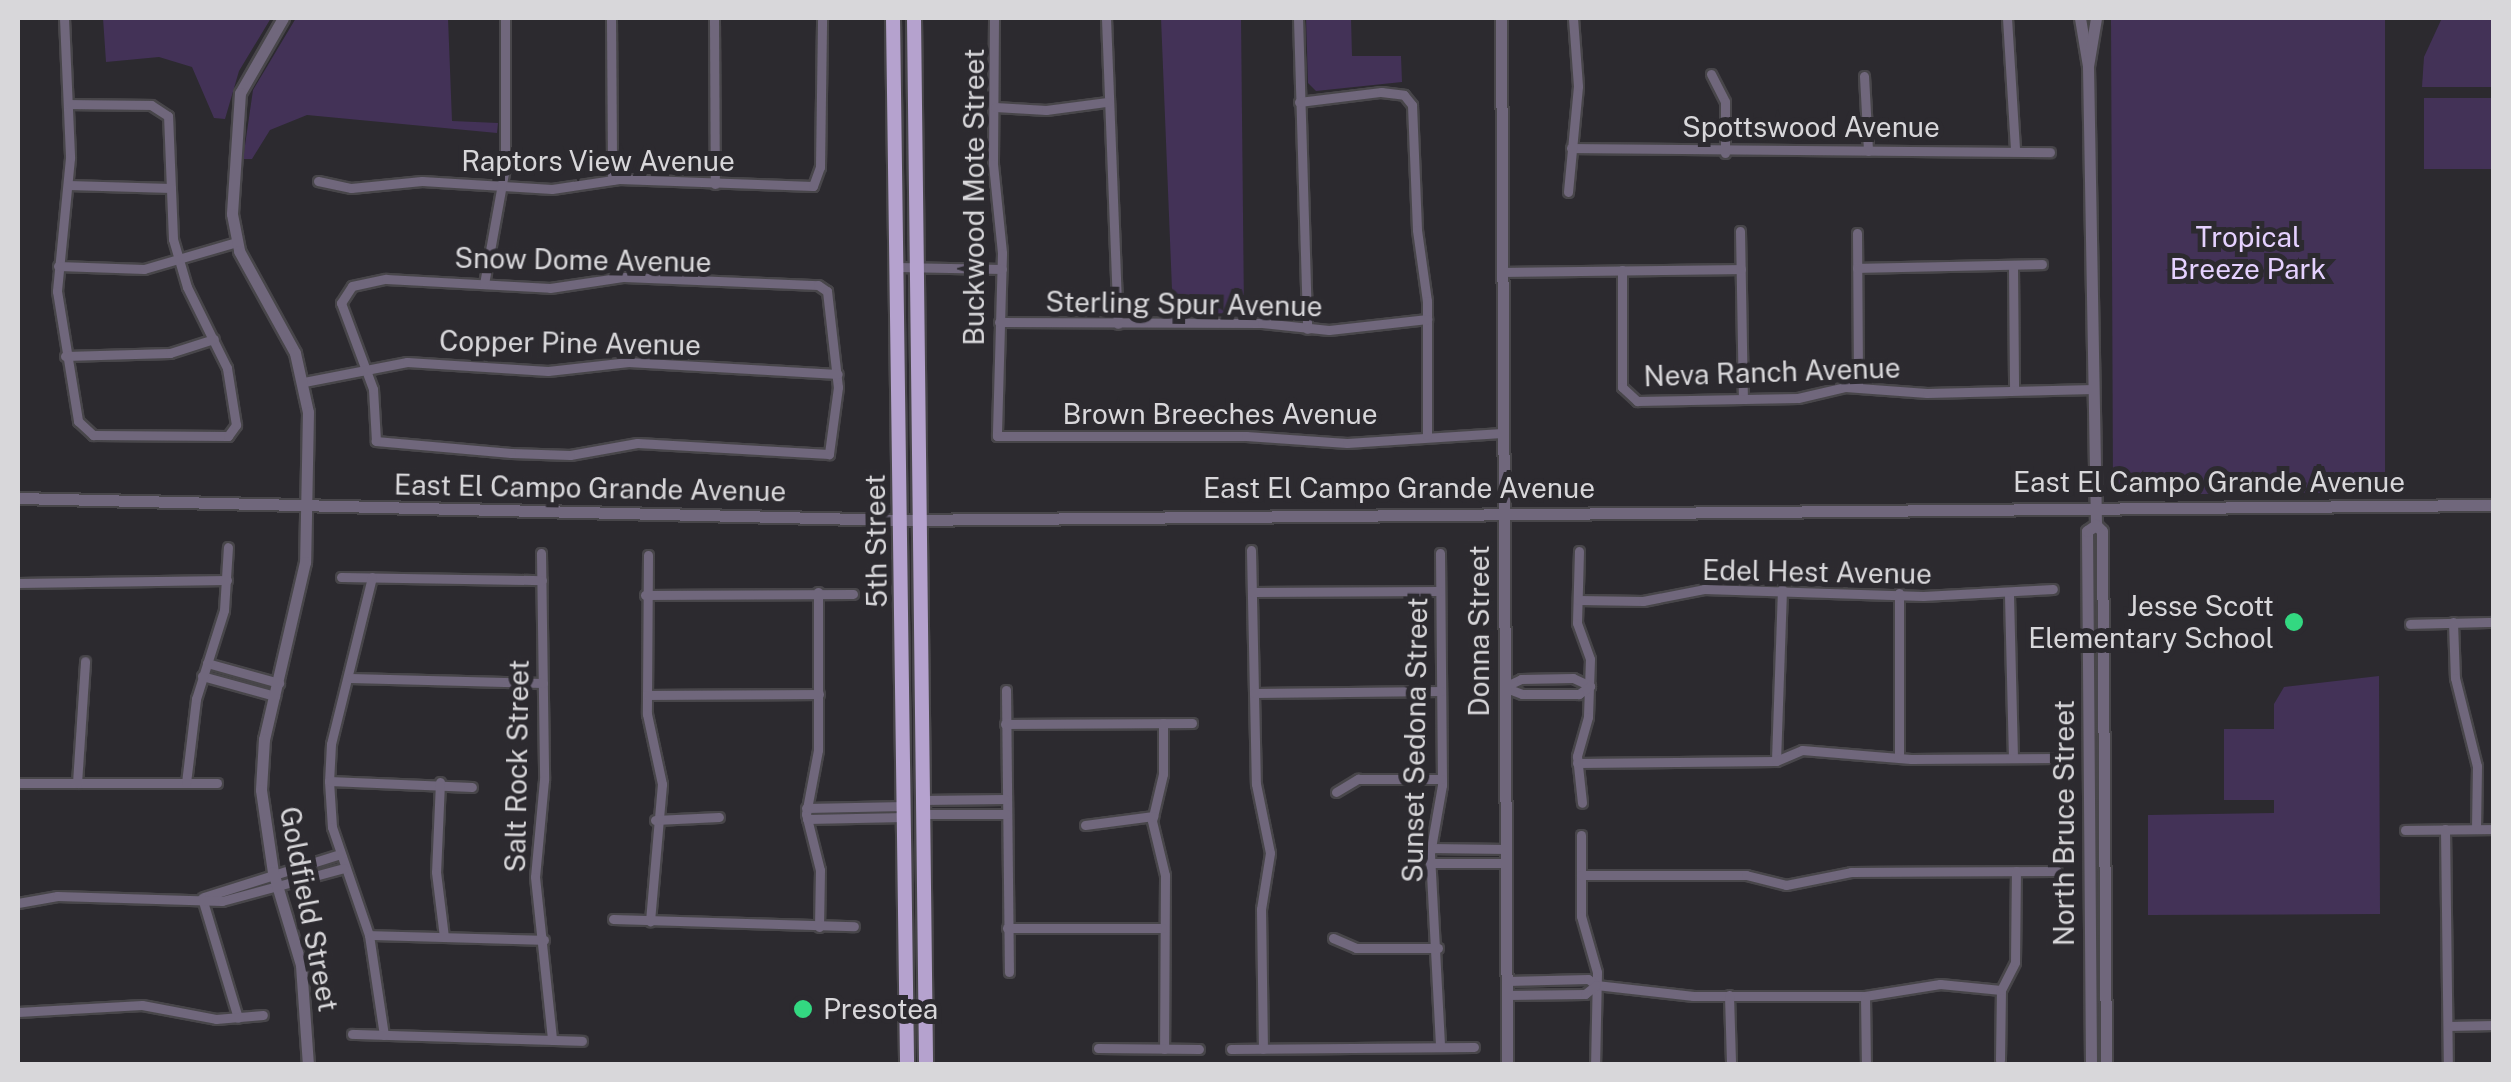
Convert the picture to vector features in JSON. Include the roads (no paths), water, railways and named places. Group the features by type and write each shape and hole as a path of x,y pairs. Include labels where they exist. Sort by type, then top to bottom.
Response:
{"main road":[{"name":"5th Street","path":"893,18 908,1064"},
{"name":"5th Street","path":"914,18 926,1064"},
{"path":"904,752 922,807"},
{"path":"905,812 924,874"}],"street":[{"path":"64,18 68,185 58,266 66,356 86,432 222,438 234,432 227,368 177,260 164,111 151,104 68,104"},
{"name":"Goldfield Street","path":"283,18 246,78 236,110 237,242 304,382 305,505 300,603 277,690 261,790 277,886 301,965 308,1064"},
{"path":"484,284 502,186 505,18"},
{"path":"611,18 612,180"},
{"path":"714,18 715,184"},
{"name":"Raptors View Avenue","path":"318,181 351,188 407,181 502,186 612,180 806,188 817,182 822,18"},
{"name":"Buckwood Mote Street","path":"994,18 1002,268 997,436"},
{"path":"1106,18 1106,102 1118,324"},
{"path":"1298,18 1307,329"},
{"name":"Donna Street","path":"1501,18 1508,1064"},
{"path":"1568,192 1578,60 1573,18"},
{"path":"2006,18 2015,149"},
{"name":"North Bruce Street","path":"2080,18 2088,66 2096,525 2102,531 2106,1064"},
{"name":"North Bruce Street","path":"2088,66 2096,18"},
{"path":"1710,74 1726,102 1726,153"},
{"path":"1864,76 1868,152"},
{"path":"1299,102 1363,92 1408,100 1427,319 1426,435"},
{"path":"994,107 1046,110 1106,102"},
{"name":"Spottswood Avenue","path":"1571,148 1726,153 2015,149 2050,152"},
{"path":"68,185 171,188"},
{"path":"1740,231 1742,399"},
{"path":"1857,233 1858,386"},
{"path":"58,266 144,269 237,242"},
{"path":"1857,268 2042,264"},
{"path":"2013,266 2014,390"},
{"path":"897,267 1002,268"},
{"path":"1503,272 1741,269"},
{"name":"Neva Ranch Avenue","path":"1622,270 1622,386 1630,397 1742,399 1858,386 2094,389"},
{"name":"Snow Dome Avenue","path":"366,367 343,297 352,286 386,278 550,288 624,277 818,285 827,290 838,374"},
{"name":"Sterling Spur Avenue","path":"999,322 1307,329 1427,319"},
{"path":"66,356 170,353 214,339"},
{"name":"Copper Pine Avenue","path":"304,382 407,362 572,370 628,362 838,374"},
{"path":"366,367 376,441 510,453 570,454 637,443 829,454 838,374"},
{"name":"Brown Breeches Avenue","path":"997,436 1246,436 1347,443 1502,433"},
{"name":"East El Campo Grande Avenue","path":"18,498 900,520 2494,505"},
{"name":"North Bruce Street","path":"2092,1064 2087,531 2096,525"},
{"path":"186,783 202,676 227,580 228,546"},
{"path":"1251,550 1257,795 1270,853 1261,908 1263,1049"},
{"path":"1579,551 1578,600 1590,686 1578,762 1582,803"},
{"name":"Sunset Sedona Street","path":"1440,552 1442,778 1430,848 1440,1047"},
{"name":"Salt Rock Street","path":"541,553 544,780 534,836 552,1040"},
{"path":"648,556 647,695 662,784 655,820 650,921"},
{"path":"341,578 542,580"},
{"path":"372,578 331,744 330,781 340,854 369,935 384,1036"},
{"path":"18,583 227,580"},
{"path":"1776,761 1782,589"},
{"name":"Edel Hest Avenue","path":"1578,600 1782,589 2010,595 2053,589"},
{"path":"1252,592 1440,591"},
{"path":"818,592 818,750 807,814 820,870 819,926"},
{"path":"1899,593 1899,756"},
{"path":"646,595 854,594"},
{"path":"2010,595 2013,758"},
{"path":"2453,622 2456,678 2478,766 2476,829"},
{"path":"2410,624 2494,622"},
{"path":"77,783 85,661"},
{"path":"207,663 277,690"},
{"path":"202,676 277,690"},
{"path":"350,678 543,683"},
{"path":"1504,688 1521,679 1573,678 1590,686"},
{"path":"1504,688 1522,694 1579,694 1590,686"},
{"path":"1006,690 1009,972"},
{"path":"1254,693 1441,691"},
{"path":"647,695 819,694"},
{"path":"1163,723 1163,774 1153,816 1165,875 1164,1049"},
{"path":"1004,724 1192,724"},
{"path":"1578,762 1776,761 1802,750 2057,758"},
{"path":"1336,792 1358,779 1442,778"},
{"path":"330,781 440,782 472,787"},
{"path":"440,782 436,872 444,936"},
{"path":"18,783 217,783"},
{"path":"922,807 1006,799"},
{"path":"922,807 1006,814"},
{"path":"807,814 905,812"},
{"path":"1085,824 1153,816"},
{"path":"655,820 719,817"},
{"path":"2446,829 2448,1064"},
{"path":"2405,830 2494,829"},
{"path":"1581,835 1581,916 1596,985 1594,1064"},
{"path":"1430,848 1506,848"},
{"path":"202,898 340,854"},
{"path":"1430,863 1506,863"},
{"path":"18,903 57,896 222,901 344,868"},
{"path":"2000,1060 2001,990 2014,962 2016,871"},
{"path":"1581,875 1746,875 1786,885 1851,872 2057,871"},
{"path":"202,898 238,1018"},
{"path":"613,919 854,926"},
{"path":"1007,928 1162,928"},
{"path":"369,935 544,940"},
{"path":"1333,938 1356,948 1438,948"},
{"path":"1507,981 1588,979 1596,985 1729,996 1865,996 1940,984 2001,990"},
{"path":"1507,995 1585,994 1596,985"},
{"path":"1729,996 1731,1064"},
{"path":"1865,996 1866,1064"},
{"path":"18,1012 142,1005 238,1018 263,1016"},
{"path":"2448,1026 2494,1025"},
{"path":"352,1034 582,1040"},
{"path":"1231,1049 1474,1047"},
{"path":"1098,1048 1199,1049"}],"place":[{"name":"Jesse Scott Elementary School","path":"2294,622"},
{"name":"Presotea","path":"803,1009"}],"park label":[{"name":"Tropical Breeze Park","path":"2248,253"}]}
